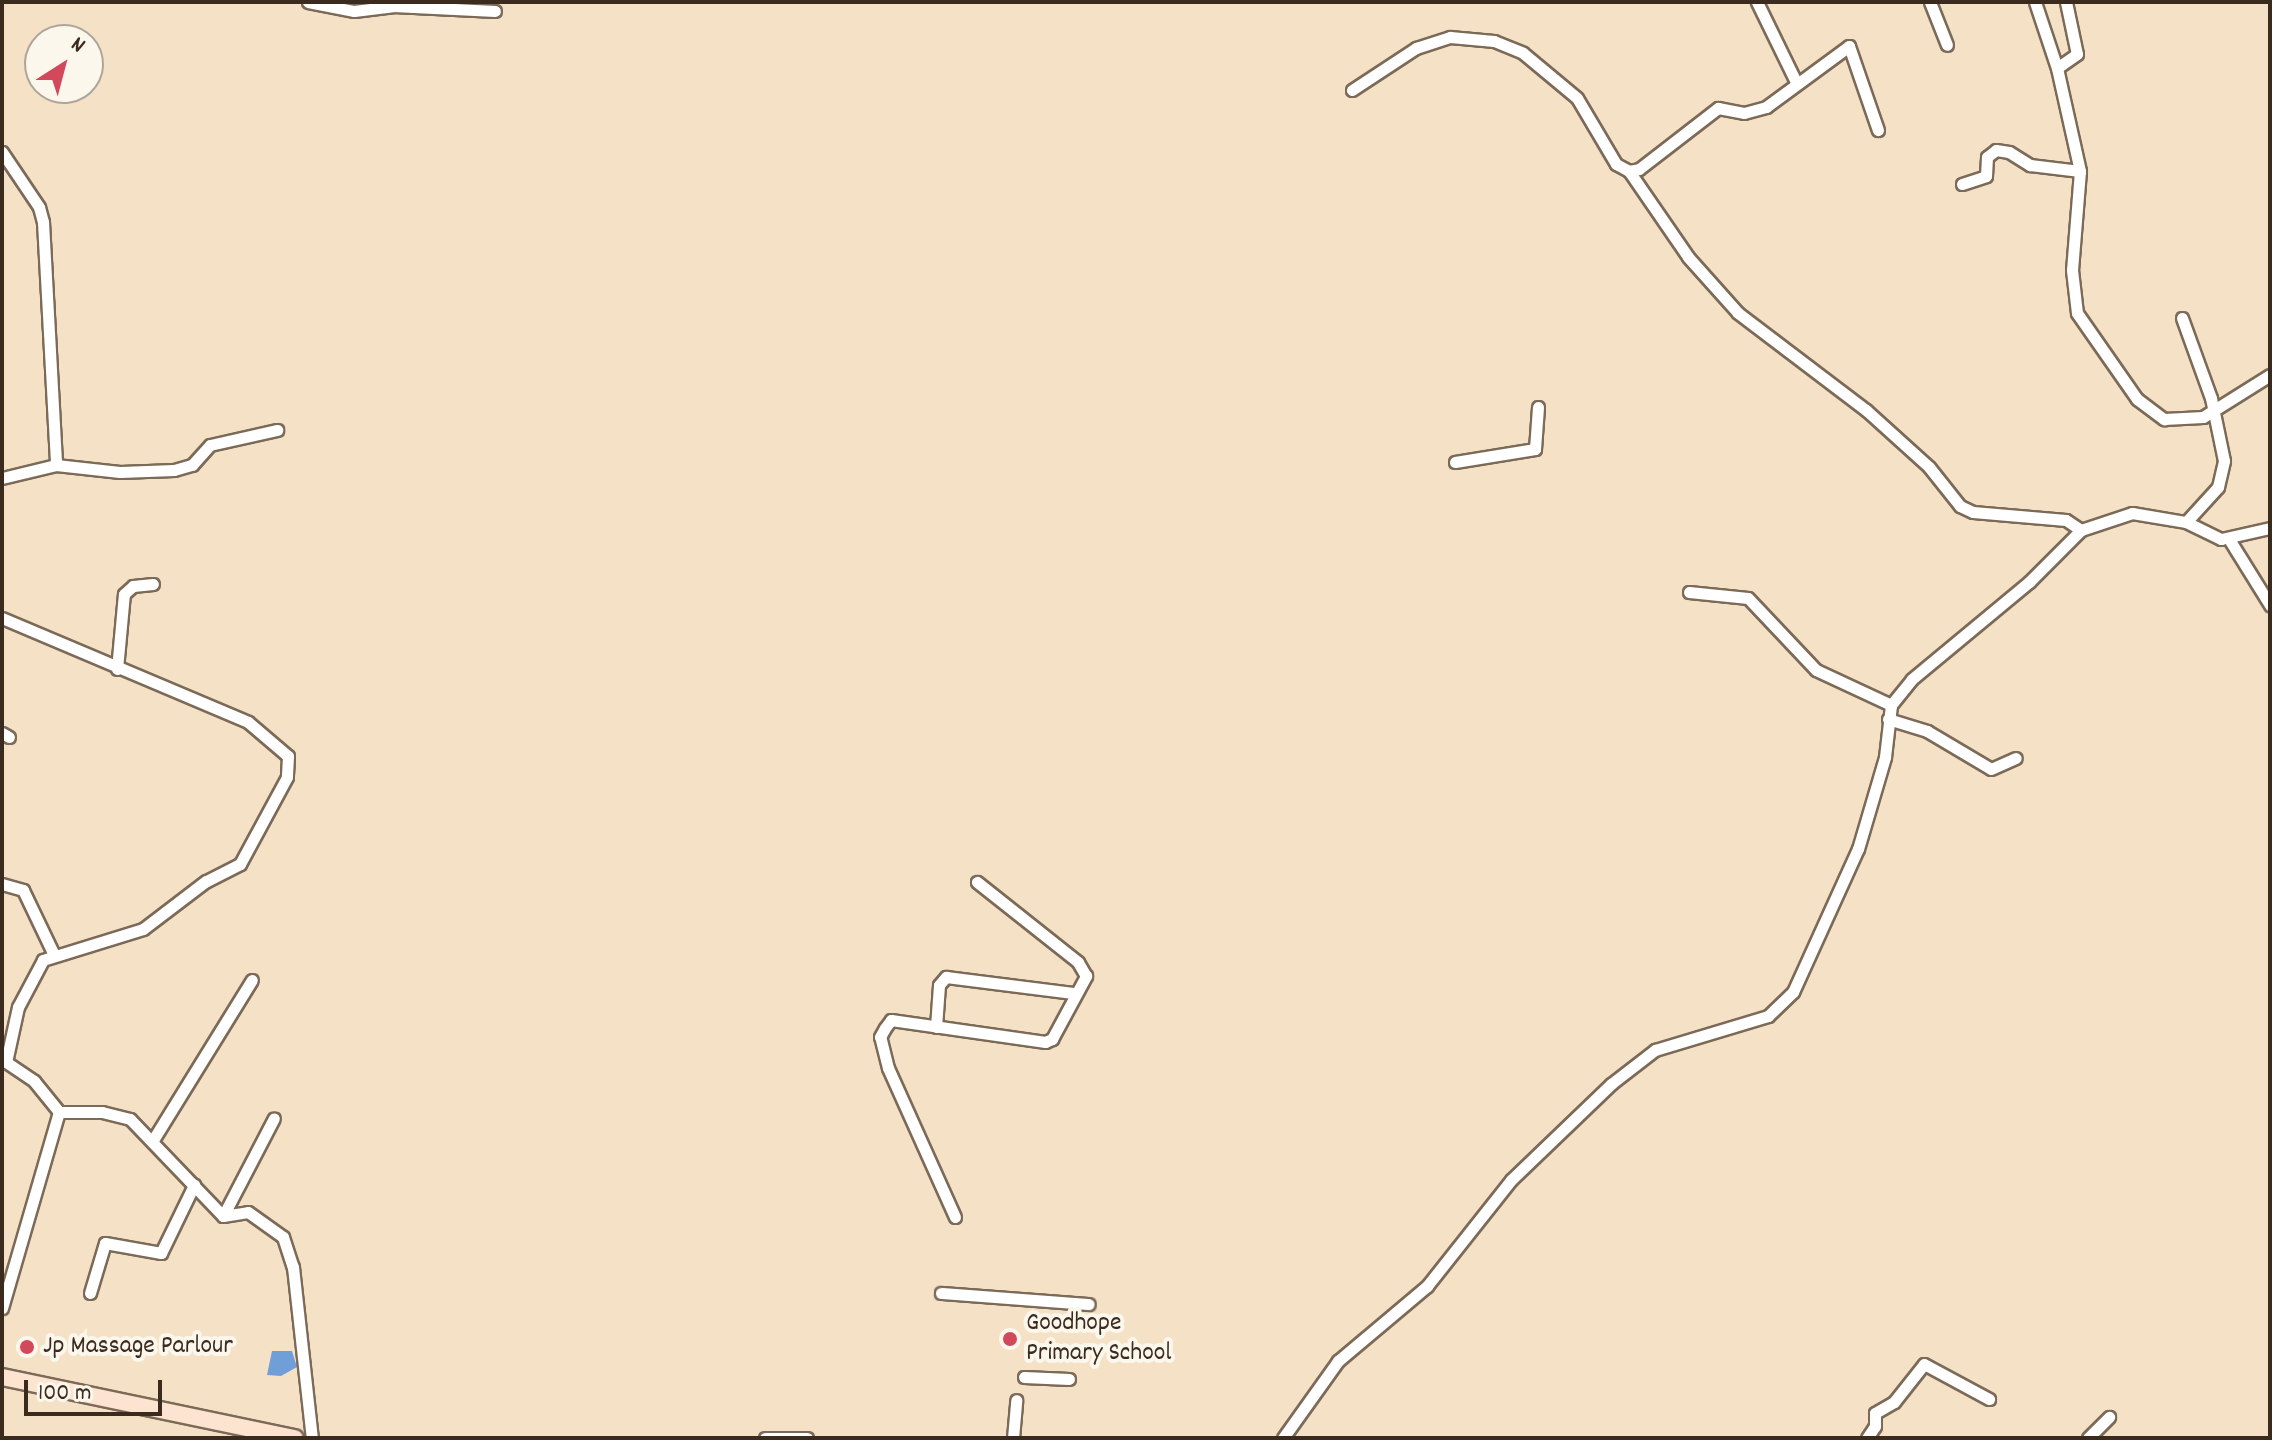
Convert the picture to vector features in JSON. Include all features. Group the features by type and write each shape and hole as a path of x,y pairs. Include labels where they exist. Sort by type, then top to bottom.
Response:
{"main road":[{"path":"2,1377 295,1438"}],"street":[{"path":"308,2 354,11 380,5 495,11"},
{"path":"1757,2 1795,80"},
{"path":"1930,2 1947,45"},
{"path":"2035,2 2057,68 2080,171 2072,270 2077,313 2137,399 2160,417 2203,417 2270,375"},
{"path":"2057,68 2077,54 2066,2"},
{"path":"1352,90 1432,42 1450,37 1507,45 1567,86 1616,164 1629,171 1688,257 1738,313 1866,410 1929,467 1960,506 1973,512 2066,520 2081,530"},
{"path":"1629,171 1639,169 1711,112 1766,107 1795,80 1843,47 1851,47 1878,130"},
{"path":"1962,184 1985,178 1987,157 1996,150 2009,152 2030,165 2080,171"},
{"path":"2,152 39,207 43,222 56,465"},
{"path":"2182,318 2212,409 2224,461 2218,487 2186,522"},
{"path":"1455,462 1535,449 1538,407"},
{"path":"2,478 56,465 120,472 174,470 192,465 210,445 277,430"},
{"path":"1283,1438 1338,1361 1427,1286 1511,1180 1611,1084 1655,1050 1768,1016 1793,992 1858,849 1885,757 1891,705 1912,679 2029,582 2081,530 2132,513 2186,522 2229,539 2270,605"},
{"path":"2229,539 2270,528"},
{"path":"117,669 124,594 133,586 153,584"},
{"path":"1689,592 1748,598 1816,670 1891,705"},
{"path":"2,618 266,733 288,756 287,777 240,864 206,881 143,929 43,960 28,982 6,1062 34,1081 59,1112 117,1114 153,1140 223,1216"},
{"path":"1888,719 1927,731 1991,769 2016,758"},
{"path":"955,1217 915,1136 880,1037 891,1020 1045,1042 1052,1039 1073,993 1086,976 1084,968 977,882"},
{"path":"2,884 23,890 54,955"},
{"path":"936,1027 939,985 946,977 1073,993"},
{"path":"153,1140 252,980"},
{"path":"2,1308 59,1112"},
{"path":"223,1216 274,1118"},
{"path":"90,1293 105,1243 161,1253 194,1185"},
{"path":"223,1216 239,1211 259,1216 288,1246 312,1438"},
{"path":"941,1293 1089,1304"},
{"path":"1867,1438 1875,1426 1875,1413 1894,1402 1924,1364 1989,1399"},
{"path":"1024,1377 1069,1379"},
{"path":"1013,1438 1016,1400"},
{"path":"2088,1438 2109,1417"},
{"path":"765,1438 807,1438"}],"water":[{"path":"272,1351 292,1351 297,1367 281,1376 267,1375"}],"place":[{"name":"Goodhope Primary School","path":"1010,1339"},
{"name":"Jp Massage Parlour","path":"27,1347"}]}
